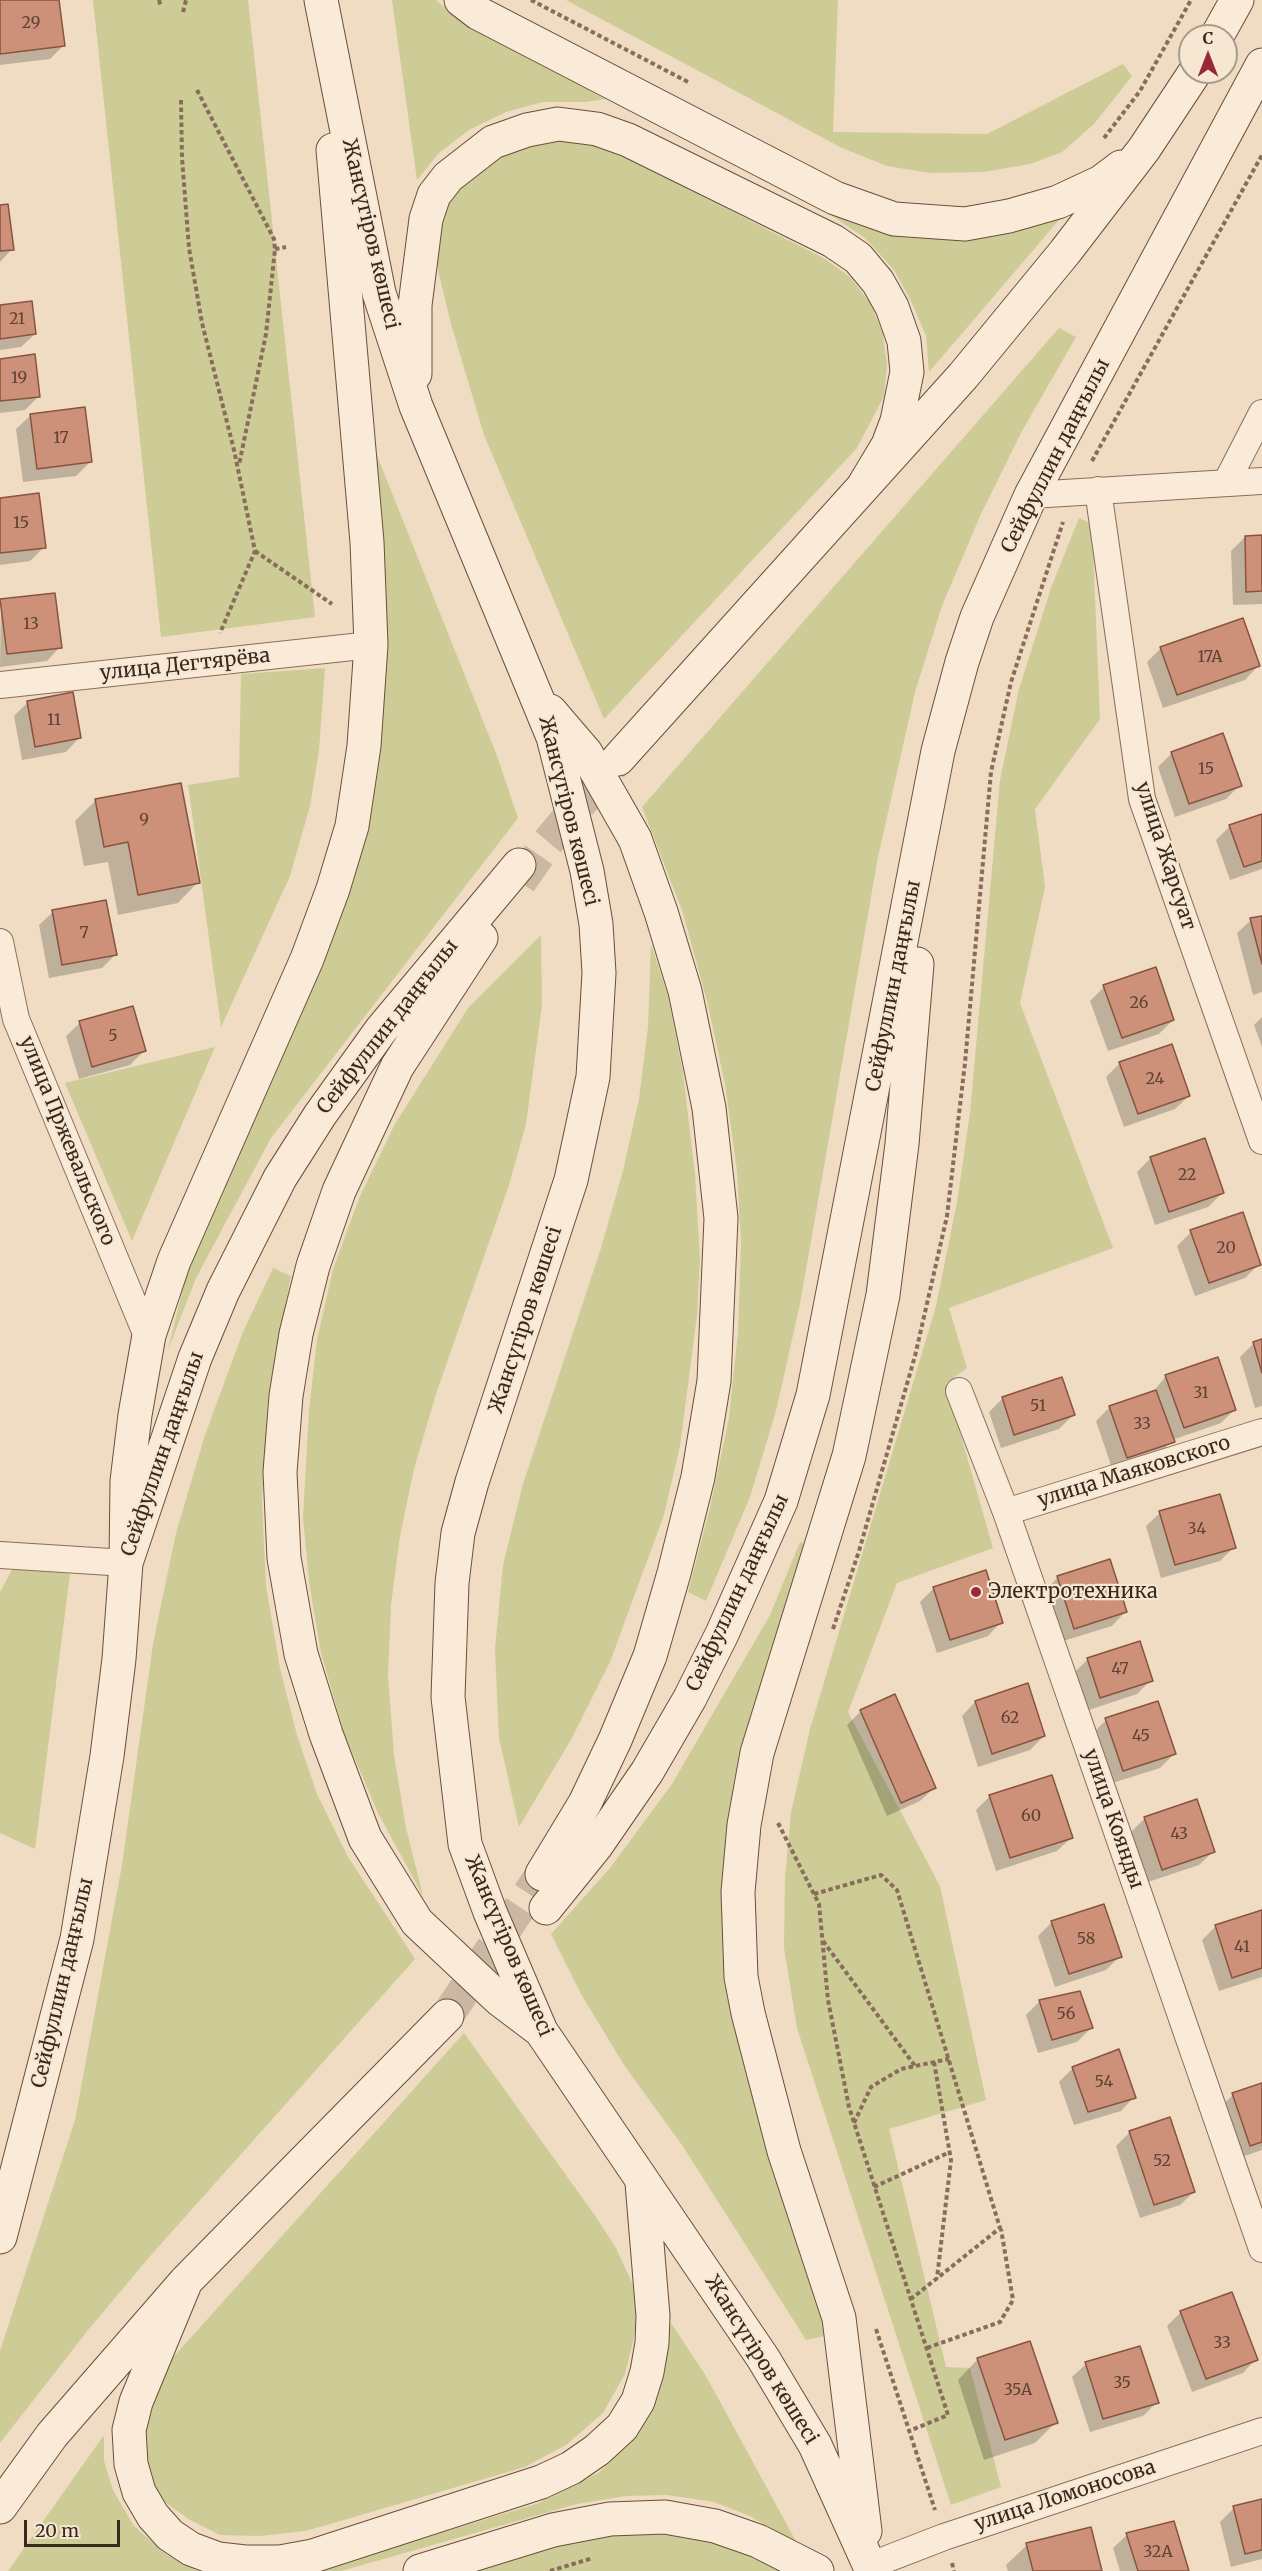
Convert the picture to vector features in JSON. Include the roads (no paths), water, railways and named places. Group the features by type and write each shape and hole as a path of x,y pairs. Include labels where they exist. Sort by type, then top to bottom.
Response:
{"main road":[{"name":"Жансүгіров көшесі","path":"320,0 380,293 416,406 553,737 587,871 596,924 599,973 593,1077 565,1203 472,1482 458,1533 452,1583 448,1697 465,1844 485,1901 541,2031 763,2358 815,2445 871,2568"},
{"path":"126,1563 127,1481 149,1335 174,1262 307,959 333,889 352,826 365,735 370,645 367,542 320,0"},
{"path":"461,0 478,13 835,198 894,219 965,224 1019,213 1058,202 1101,183 1144,149"},
{"path":"1224,24 1237,0"},
{"name":"Сейфуллин даңғылы","path":"546,1908 596,1846 647,1772 690,1698 751,1573 781,1501 797,1454 823,1351 947,713 977,617 1031,495 1262,65"},
{"path":"618,759 963,376 1065,252 1144,149 1187,84"},
{"path":"416,406 415,305 426,219 434,195 448,177 493,142 526,130 558,124 597,129 628,140 833,241 858,258 878,282 892,307 904,341 907,372 897,421 888,445 864,485"},
{"path":"537,696 586,753 635,839 685,991 709,1108 721,1218 714,1380 698,1477 674,1573 650,1656 615,1740 585,1803 542,1874"},
{"path":"871,2568 839,2318 784,2151 748,2013 741,1977 738,1892 744,1825 757,1753 849,1456 883,1295 902,1144 931,793"},
{"name":"Сейфуллин даңғылы","path":"0,2237 9,2165 77,1940 107,1756 119,1659 126,1563 195,1358 223,1291 280,1178 320,1115 381,1030 519,874 397,1067 339,1191 313,1266 296,1334 286,1396 280,1472 284,1558 301,1654 326,1734 365,1838 417,1922 499,1999 541,2031"},
{"path":"0,2507 52,2435 186,2281 447,2016"},
{"path":"186,2281 136,2402 129,2430 131,2464 139,2492 153,2516 170,2535 218,2559 280,2562 313,2556 541,2482 571,2468 597,2450 622,2427 638,2401 647,2372 652,2343 653,2316 642,2181"},
{"path":"420,2571 553,2530 610,2519 665,2517 715,2526 758,2541 817,2571"}],"street":[{"path":"1226,483 1262,413"},
{"path":"1031,495 1262,481"},
{"name":"улица Жарсуат","path":"1086,491 1142,799 1262,1141"},
{"name":"улица Дегтярёва","path":"0,686 370,645"},
{"name":"улица Пржевальского","path":"0,942 16,1018 145,1331 149,1335"},
{"name":"улица Коянды","path":"959,1391 1006,1512 1262,2249"},
{"name":"улица Маяковского","path":"1006,1512 1262,1432"},
{"path":"0,1555 126,1563"},
{"name":"улица Ломоносова","path":"871,2568 944,2537 1262,2431"}],"tunnel":[{"path":"520,882 547,843 618,759"},
{"path":"447,2016 542,1874"}],"place":[{"name":"Электротехника","path":"976,1592"}]}
